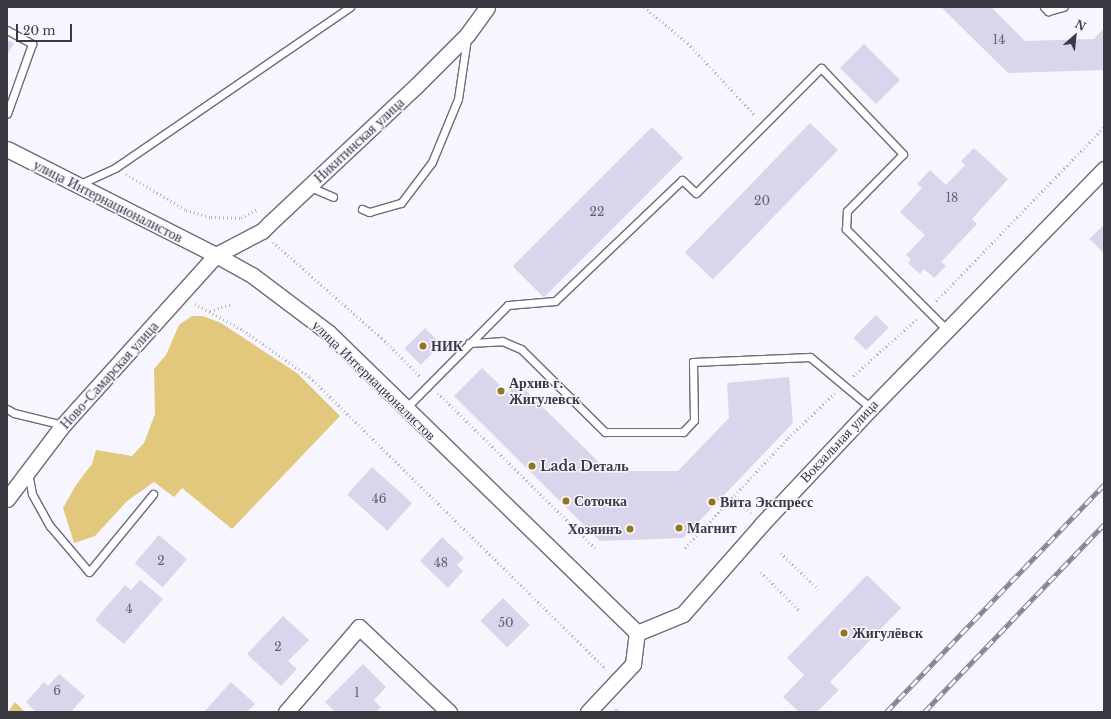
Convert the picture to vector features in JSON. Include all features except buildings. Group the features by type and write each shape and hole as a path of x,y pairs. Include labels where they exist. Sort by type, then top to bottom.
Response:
{"street":[{"name":"Никитинская улица","path":"216,254 262,231 310,187 467,35 488,7"},
{"name":"улица Интернационалистов","path":"7,149 144,220 216,254 252,275 329,333 405,409 637,633"},
{"name":"Вокзальная улица","path":"637,633 683,614 762,524 871,408 1104,168"},
{"name":"Ново-Самарская улица","path":"7,499 27,469 63,425 216,254"},
{"path":"286,712 360,627 449,712"},
{"path":"588,712 633,664 637,633"}],"lane":[{"path":"78,185 114,168 350,7"},
{"path":"1044,7 1048,11 1063,7"},
{"path":"7,30 32,44 7,114"},
{"path":"362,209 369,212 401,203 432,162 458,100 467,35"},
{"path":"405,409 508,305 555,301 682,180 696,193 822,68 903,154 847,211 846,229 928,309 947,330"},
{"path":"310,187 333,197"},
{"path":"469,343 502,341 521,349 605,432 683,432 694,420 693,362 810,357 871,408"},
{"path":"7,409 14,413 63,425"},
{"path":"27,469 32,494 50,526 89,572 152,494"}],"path":[{"path":"644,7 688,43 764,125"},
{"path":"685,548 788,438 844,384 928,309 1104,127"},
{"path":"114,168 186,210 211,217 241,218 263,205"},
{"path":"192,304 210,311 243,330 310,377 618,681"},
{"path":"210,311 231,304"},
{"path":"732,497 752,515"},
{"path":"781,552 818,589"},
{"path":"761,572 799,610"}],"shaded area":[{"path":"192,316 203,316 221,323 297,373 340,416 232,529 182,488 174,497 154,482 127,501 95,536 74,543 63,508 76,485 92,464 96,450 132,456 144,443 155,414 154,369 166,355 179,325"},
{"path":"15,702 25,712 8,712"}],"railway":[{"path":"886,712 1104,485"},
{"path":"924,712 1104,524"}],"place":[{"name":"НИК","path":"423,346"},
{"name":"Архив г. Жигулевск","path":"501,391"},
{"name":"Lada Dеталь","path":"532,466"},
{"name":"Соточка","path":"566,501"},
{"name":"Вита Экспресс","path":"712,502"},
{"name":"Магнит","path":"679,528"},
{"name":"Хозяинъ","path":"630,529"},
{"name":"Жигулёвск","path":"844,633"}]}
